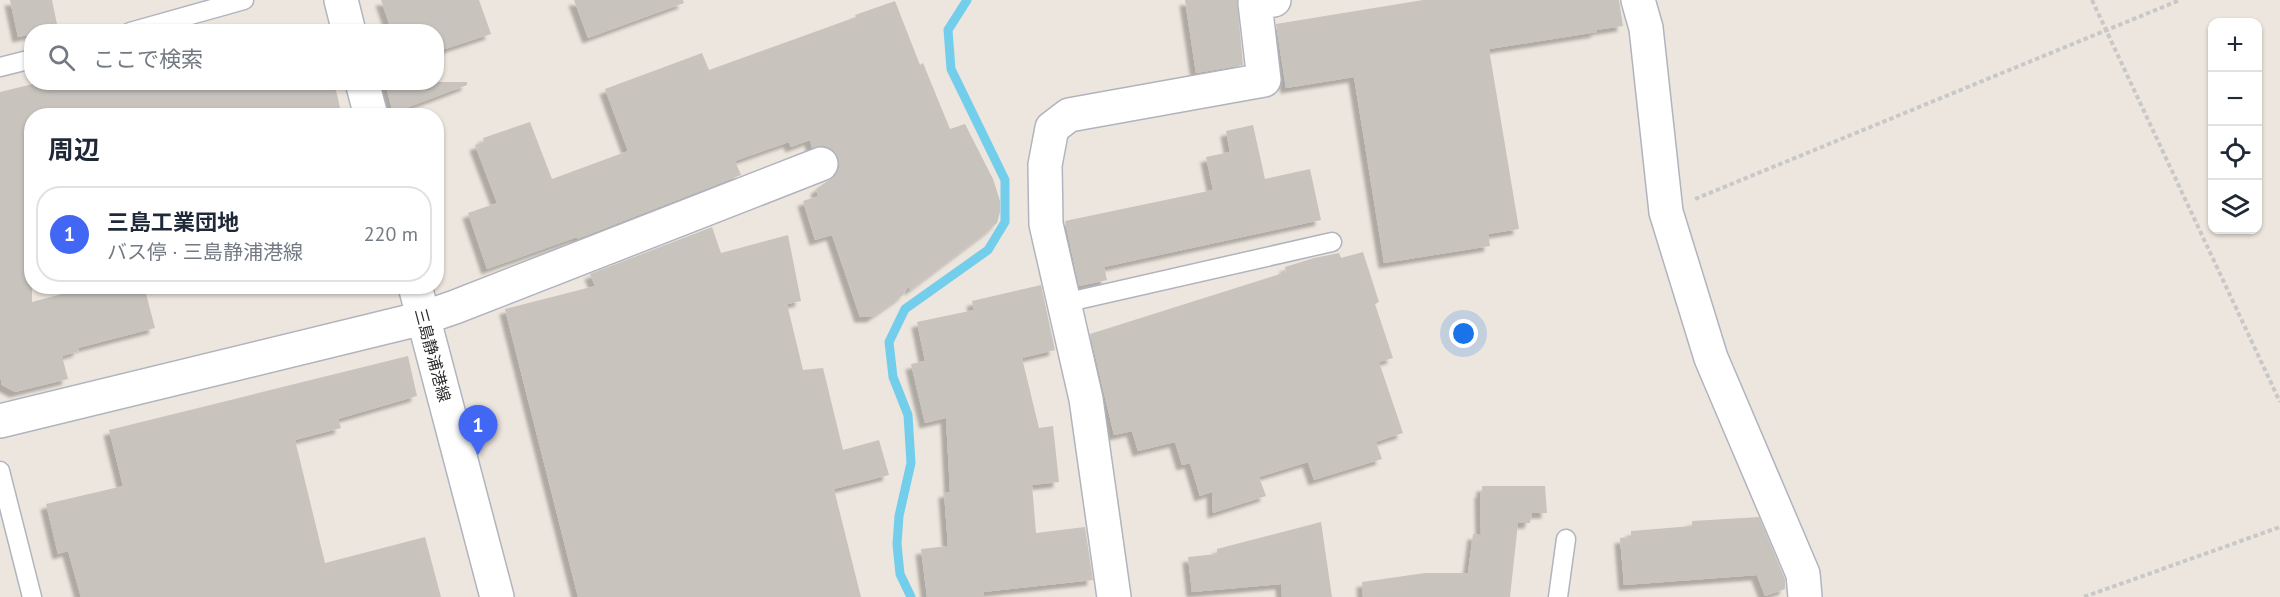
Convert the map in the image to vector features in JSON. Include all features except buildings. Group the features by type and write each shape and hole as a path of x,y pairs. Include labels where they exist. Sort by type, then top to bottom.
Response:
{"street":[{"path":"341,0 347,24"},
{"path":"1114,597 1086,399 1046,224 1045,165 1052,128 1069,115 1264,80 1255,3 1274,0"},
{"path":"1638,0 1646,28 1666,212 1711,358 1803,574 1805,597"},
{"path":"364,90 369,108"},
{"path":"0,421 423,318 821,164"},
{"name":"三島静浦港線","path":"417,294 497,597"}],"lane":[{"path":"158,24 244,0"},
{"path":"0,67 24,61"},
{"path":"1064,303 1332,242"},
{"path":"0,471 32,597"},
{"path":"1558,597 1566,539"}],"path":[{"path":"2092,0 2280,402"},
{"path":"1666,212 2180,0"},
{"path":"2084,597 2280,527"}],"waterway":[{"path":"911,597 900,574 897,544 899,516 911,463 908,415 893,377 889,342 905,309 988,250 1005,222 1005,180 951,69 948,30 967,0"}],"place":[{"name":"三島工業団地","path":"478,455"}]}
